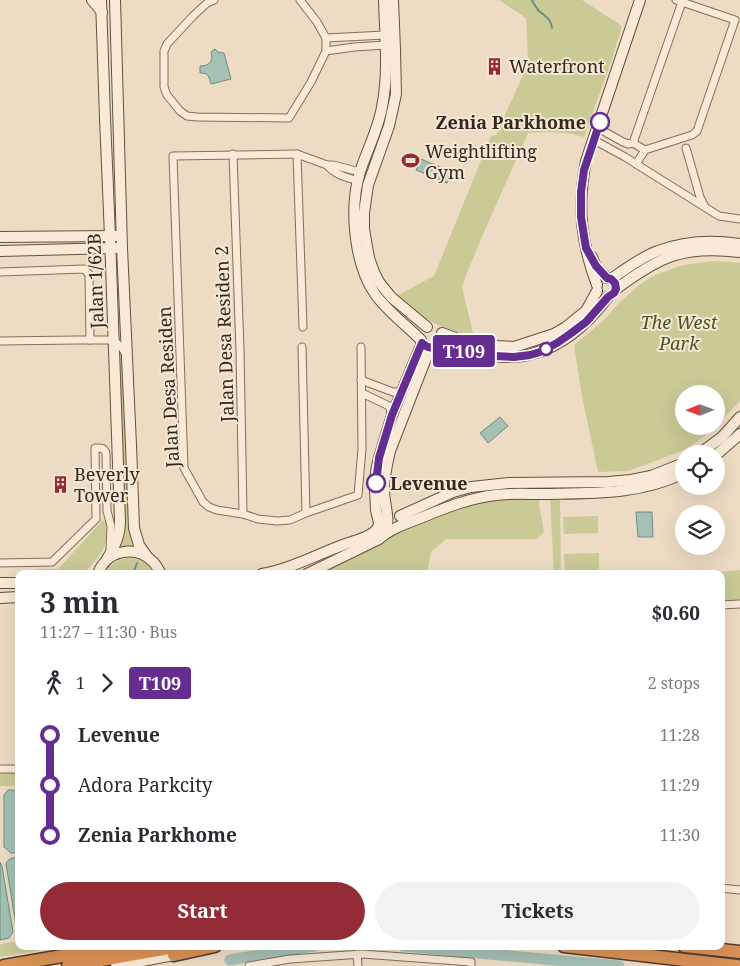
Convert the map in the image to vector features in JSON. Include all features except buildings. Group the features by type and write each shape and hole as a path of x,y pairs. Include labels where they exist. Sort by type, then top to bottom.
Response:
{"highway":[{"path":"4,966 97,950"},
{"path":"599,950 737,966"},
{"path":"721,950 740,952"},
{"path":"68,966 177,951"}],"street":[{"path":"92,0 99,6 102,12"},
{"name":"Jalan 1/62B","path":"101,0 120,526 120,532 109,557"},
{"name":"Jalan 1/62B","path":"115,0 122,248 134,528 139,545 146,556"},
{"path":"214,0 207,3 193,16 167,44 164,50 164,87 167,95 177,108 188,116 289,118 312,82 326,52 326,38 317,22 300,0"},
{"path":"361,538 373,523 381,507 390,451 424,344 422,332 427,327 438,327 443,339 434,348 424,344 382,303 365,277 356,245 355,201 359,176 376,133 386,82 384,0"},
{"path":"393,0 396,94 389,126 368,185 364,228 369,258 379,282 391,297 427,327"},
{"path":"608,297 602,296 597,288 589,261 581,217 581,192 586,161 640,0"},
{"path":"633,143 679,1 735,20 737,28 697,131 692,135 645,150 636,164"},
{"path":"326,38 353,36 386,40"},
{"path":"353,36 354,47"},
{"path":"326,52 386,40"},
{"path":"598,128 623,142 633,143 645,150"},
{"path":"594,140 614,150 719,216 740,219"},
{"path":"686,148 700,197 706,208"},
{"name":"Jalan Desa Residen 2","path":"233,154 240,350 243,514"},
{"path":"297,154 303,328"},
{"name":"Jalan Desa Residen","path":"359,176 340,175 331,170 327,165 297,154 173,156 184,468 203,502 217,510 278,521 297,518 306,513 358,495 362,449 361,346"},
{"path":"0,237 122,235"},
{"path":"442,333 478,344 514,347 554,334 566,327 586,311 600,279 609,278 658,251 695,242 740,244"},
{"path":"0,251 122,248"},
{"path":"586,248 596,266 615,283 616,289"},
{"path":"440,344 468,352 494,356 514,357 540,352 557,343 586,322 616,289 638,272 651,265 673,255 688,251 740,252"},
{"path":"0,272 84,269 89,274 90,340"},
{"path":"0,341 114,340 125,351 128,359"},
{"path":"315,570 379,539 382,530 388,526 375,489 376,471 392,415 424,344"},
{"path":"302,347 306,513"},
{"path":"361,380 394,392 404,389"},
{"path":"362,392 389,406 392,415"},
{"path":"712,445 722,437 740,417"},
{"path":"725,447 740,434"},
{"path":"0,562 52,562 96,519 95,448 102,448 106,452 107,511 111,533 109,557"},
{"path":"277,570 300,563 382,530 453,492 509,483 631,480 651,476 675,467"},
{"path":"402,520 467,500 497,495 598,493 633,490 658,484 675,477"},
{"path":"381,507 393,507 402,520"},
{"path":"99,570 109,557 126,551 146,556 152,560 159,570"},
{"path":"0,583 15,583"},
{"path":"0,598 15,597"},
{"path":"725,605 740,604"},
{"path":"0,769 15,769"},
{"path":"725,888 740,890"},
{"path":"116,966 177,951"},
{"path":"158,966 177,951"},
{"path":"357,954 358,966"},
{"path":"249,966 357,954 418,962 471,962 471,966"}],"green space":[{"path":"499,0 582,0 622,26 584,137 549,132 528,133 462,287 474,337 454,332 427,319 398,295 434,276 491,136 496,135 525,71 528,58 526,18"},
{"name":"The West Park","path":"715,261 740,263 740,401 725,417 725,385 675,385 675,435 705,435 692,445 675,445 675,453 628,471 598,472 582,396 574,345 604,320 639,285 653,276 690,264"},
{"path":"118,350 124,359 130,533 135,548 119,549 124,539"},
{"path":"560,496 561,570 554,570 550,497 541,497 539,504 544,532 537,539 446,539 431,552 428,570 324,570 405,527 493,498"},
{"path":"598,516 598,533 564,534 563,517"},
{"path":"102,521 105,521 107,537 103,550 87,570 35,569 58,569"},
{"path":"599,553 599,570 565,570 564,554"},
{"path":"127,558 136,559 143,562 151,570 107,570 120,560"},
{"path":"740,570 740,602 725,603 725,571"},
{"path":"15,770 15,786 0,786 0,771"},
{"path":"15,942 15,950 42,950 0,957 0,944"}],"shaded area":[{"path":"215,49 218,52 224,53 231,79 211,84 208,75 200,73 200,66 210,62 212,58 211,52"},
{"path":"421,159 452,172 447,183 416,170"},
{"path":"500,417 508,426 488,443 480,433"},
{"path":"636,512 652,512 653,537 638,537"},
{"path":"8,790 15,790 15,853 11,853 4,847 4,795"},
{"path":"15,858 15,919 6,864 9,859"},
{"path":"0,862 13,932 9,938 0,940"}],"waterway":[{"path":"532,0 538,10 549,20 552,28"},
{"path":"134,570 137,563"},
{"path":"230,960 290,950"},
{"path":"446,950 619,966"}],"bus line":[{"name":"T109","path":"376,483 379,458 392,415 422,343 430,348 437,347 440,344 468,352 494,356 514,357 530,355 540,352 570,334 586,322 608,297 614,293 616,289 615,283 607,278 596,266 586,248 580,205 586,161 600,122"}],"place":[{"name":"Waterfront","path":"495,66"},
{"name":"Zenia Parkhome","path":"600,122"},
{"name":"Weightlifting Gym","path":"411,161"},
{"name":"Levenue","path":"376,483"},
{"name":"Beverly Tower","path":"60,484"}]}
